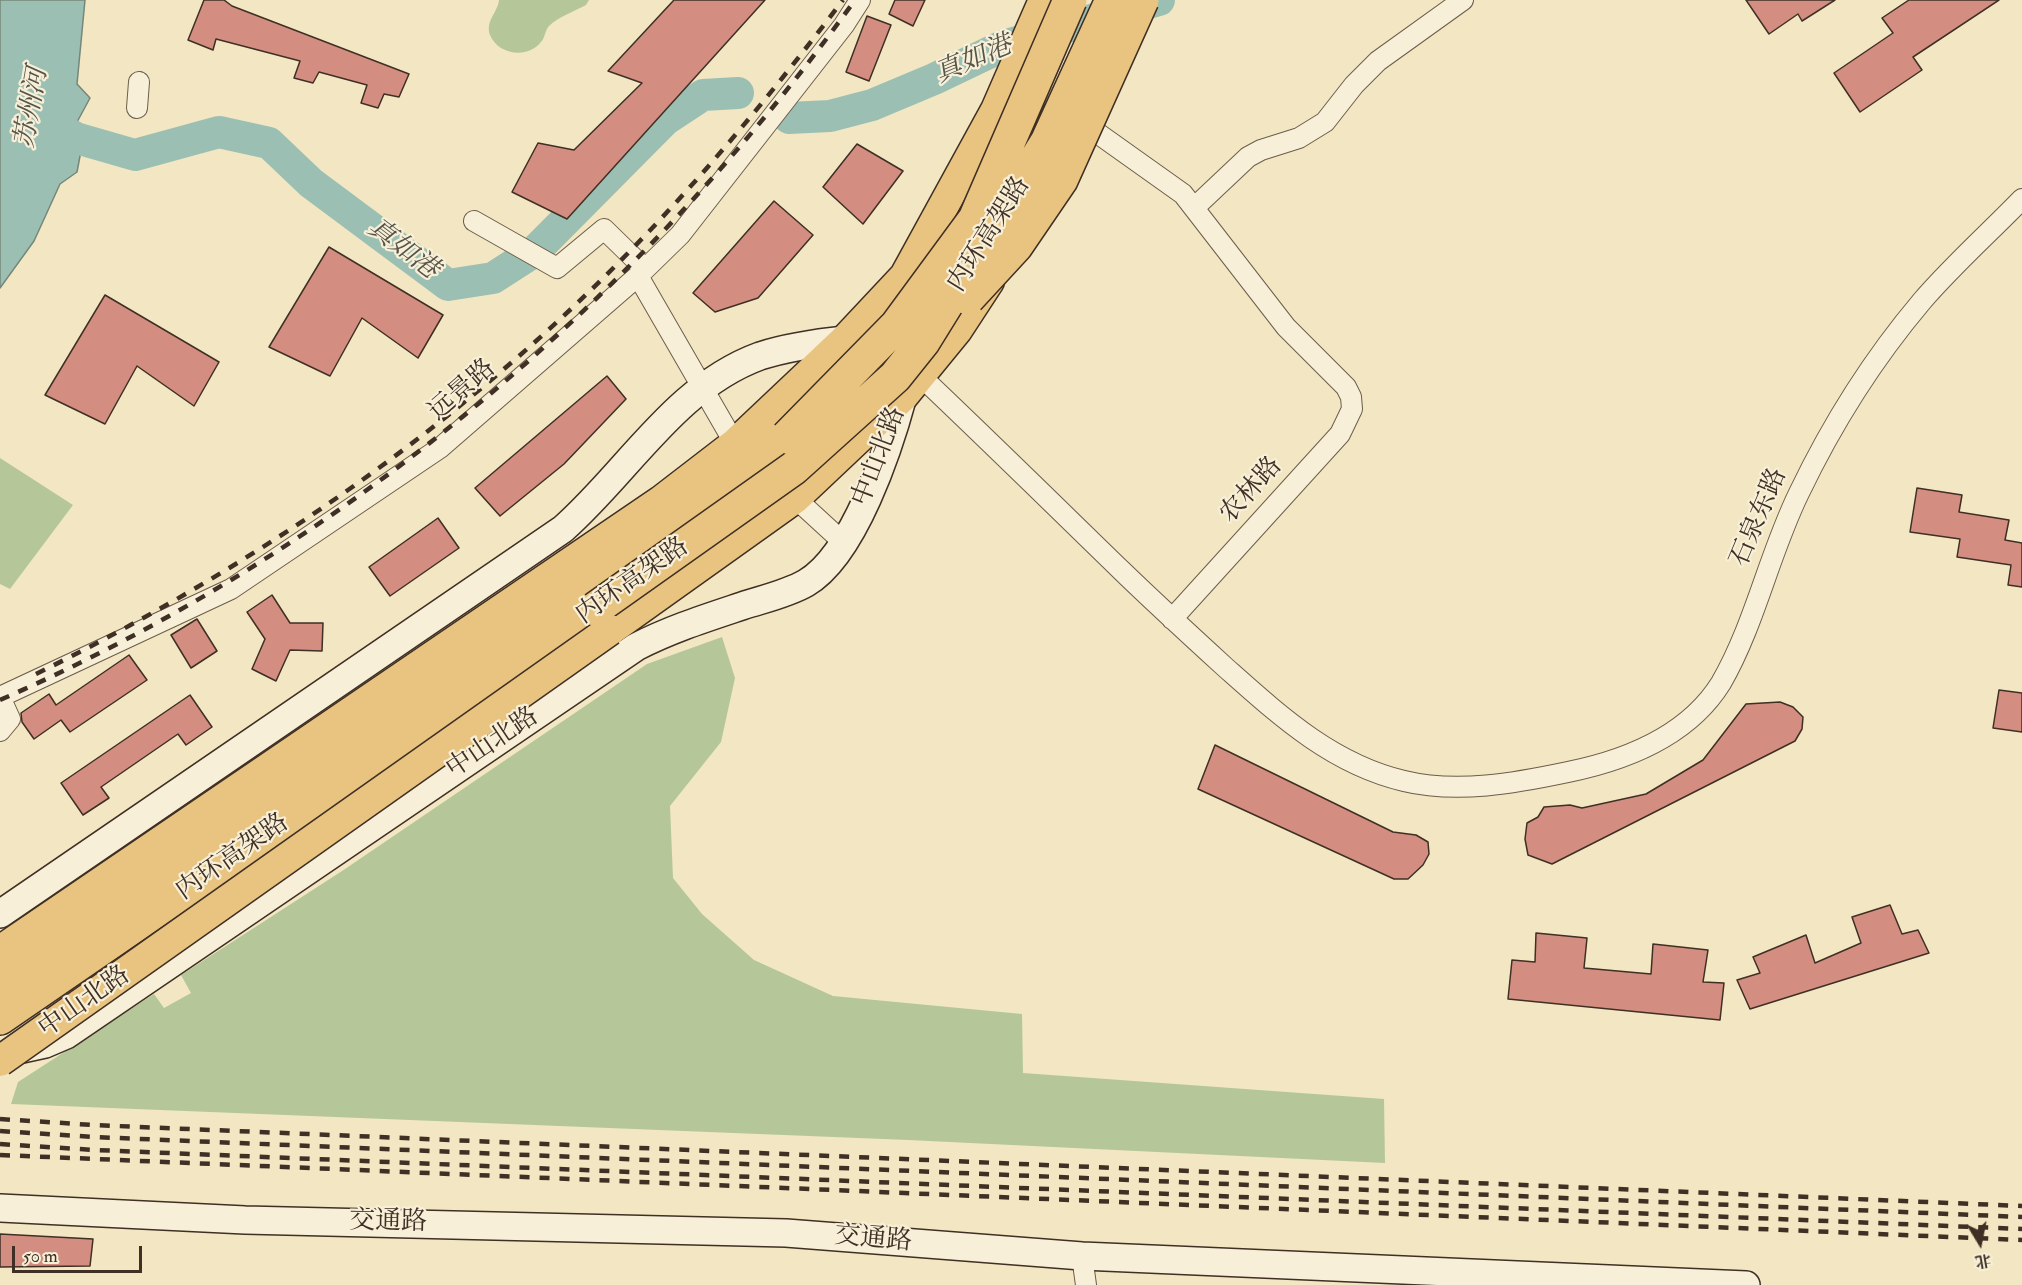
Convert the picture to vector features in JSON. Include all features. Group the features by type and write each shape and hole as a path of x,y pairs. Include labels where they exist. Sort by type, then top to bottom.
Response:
{"highway":[{"name":"内环高架路","path":"0,1018 595,609 794,468 906,383 923,342 1047,142 1112,0"},
{"path":"906,383 1016,246 1061,180 1142,0"},
{"name":"内环高架路","path":"0,983 580,586 787,437 897,325 975,219 1052,1"}],"main road":[{"name":"中山北路","path":"0,1061 795,498 957,330 1006,253 1132,0"},
{"path":"0,951 661,501 735,444 854,331 905,276 996,110 1052,1"},
{"path":"0,914 563,529 585,510 677,409 702,388 758,357 854,331"},
{"name":"中山北路","path":"0,1051 45,1044 66,1035 636,647 687,624 791,591 807,583 832,560 874,484 892,439 906,383"},
{"name":"交通路","path":"0,1208 245,1220 786,1233 1082,1256 1746,1285"}],"street":[{"name":"远景路","path":"0,731 10,719 0,697 231,589 440,447 641,273 680,235 844,25 860,0"},
{"path":"1195,207 1248,157 1261,150 1299,138 1325,122 1354,85 1378,61 1463,0"},
{"path":"137,108 139,82"},
{"name":"农林路","path":"1074,117 1168,183 1195,207 1286,327 1346,387 1351,397 1352,409 1340,434 1172,619"},
{"name":"石泉东路","path":"1172,619 1284,720 1335,755 1404,781 1445,787 1508,783 1572,771 1626,756 1672,733 1707,702 1733,657 1796,498 1843,411 1872,366 1924,298 2022,199"},
{"path":"474,221 557,268 604,229 641,273 702,388 735,444"},
{"path":"854,331 906,383 1172,619"},
{"path":"795,498 843,542"},
{"path":"1082,1256 1086,1285"}],"green space":[{"path":"499,0 589,0 586,5 549,26 542,40 535,47 521,53 500,47 490,35 490,21"},
{"path":"0,458 73,505 10,589 0,584"},
{"path":"722,637 735,678 721,742 670,806 673,878 702,914 754,960 833,996 1022,1014 1023,1073 1384,1099 1385,1163 908,1140 11,1104 18,1082 154,994 164,1008 191,993 181,975 342,871 647,664"}],"water":[{"name":"苏州河","path":"0,0 85,0 77,84 90,98 76,124 80,156 77,172 60,184 34,241 0,288"}],"building":[{"path":"204,0 224,0 232,6 409,74 399,97 384,94 378,108 361,103 367,85 319,72 313,83 294,78 300,61 216,39 213,50 188,40"},
{"path":"674,0 765,0 567,219 512,192 538,143 574,150 642,83 608,71"},
{"path":"895,0 925,0 913,26 889,14"},
{"path":"1746,0 1835,0 1802,21 1798,14 1769,34"},
{"path":"1909,0 1999,0 1913,57 1922,70 1860,112 1834,73 1893,33 1882,18"},
{"path":"867,16 891,25 869,81 846,72"},
{"path":"857,144 903,171 863,224 823,187"},
{"path":"774,201 813,235 758,298 715,312 693,293"},
{"path":"329,247 443,315 418,358 362,318 330,376 269,347"},
{"path":"105,295 219,362 194,406 137,366 105,424 45,395"},
{"path":"607,376 626,399 564,464 500,516 475,488"},
{"path":"1917,488 1962,495 1959,512 2009,520 2005,540 2022,543 2022,587 2008,585 2011,565 1957,557 1960,539 1910,532"},
{"path":"438,518 459,548 390,596 369,567"},
{"path":"272,595 290,623 323,623 322,651 290,650 276,681 252,669 265,639 247,612"},
{"path":"197,619 217,651 191,668 171,635"},
{"path":"129,655 147,680 70,732 61,720 34,739 22,722 21,713 49,694 56,705"},
{"path":"1999,690 2022,693 2022,732 1993,728"},
{"path":"190,695 212,727 186,745 178,734 101,787 109,798 83,815 61,783"},
{"path":"1780,702 1793,707 1803,717 1802,729 1795,741 1552,864 1528,855 1525,839 1527,823 1538,817 1544,807 1570,805 1582,808 1646,794 1703,760 1746,704"},
{"path":"1215,745 1393,832 1416,835 1428,842 1429,854 1423,865 1408,879 1394,879 1198,789"},
{"path":"1890,905 1902,934 1918,930 1929,953 1750,1009 1737,980 1760,973 1753,957 1806,935 1815,963 1861,943 1852,917"},
{"path":"1536,933 1587,938 1584,968 1651,974 1653,944 1708,950 1703,982 1724,983 1720,1020 1508,999 1512,960 1535,962"},
{"path":"0,1234 93,1239 90,1266 0,1267"}],"waterway":[{"name":"真如港","path":"789,118 830,116 872,105 1003,46 1159,0"},
{"name":"真如港","path":"40,118 76,138 135,155 219,132 269,143 311,183 448,285 493,278 535,251 665,120 703,95 738,93"}],"railway":[{"path":"36,674 198,587 276,538 352,487 427,432 498,374 567,313 661,219 741,128 843,0"},
{"path":"0,700 126,640 247,570 363,493 474,407 579,315 678,216 770,111 855,0"},
{"path":"0,1119 93,1125 2022,1206"},
{"path":"0,1131 94,1137 2022,1217"},
{"path":"0,1144 95,1150 2022,1229"},
{"path":"0,1155 2022,1240"}]}
